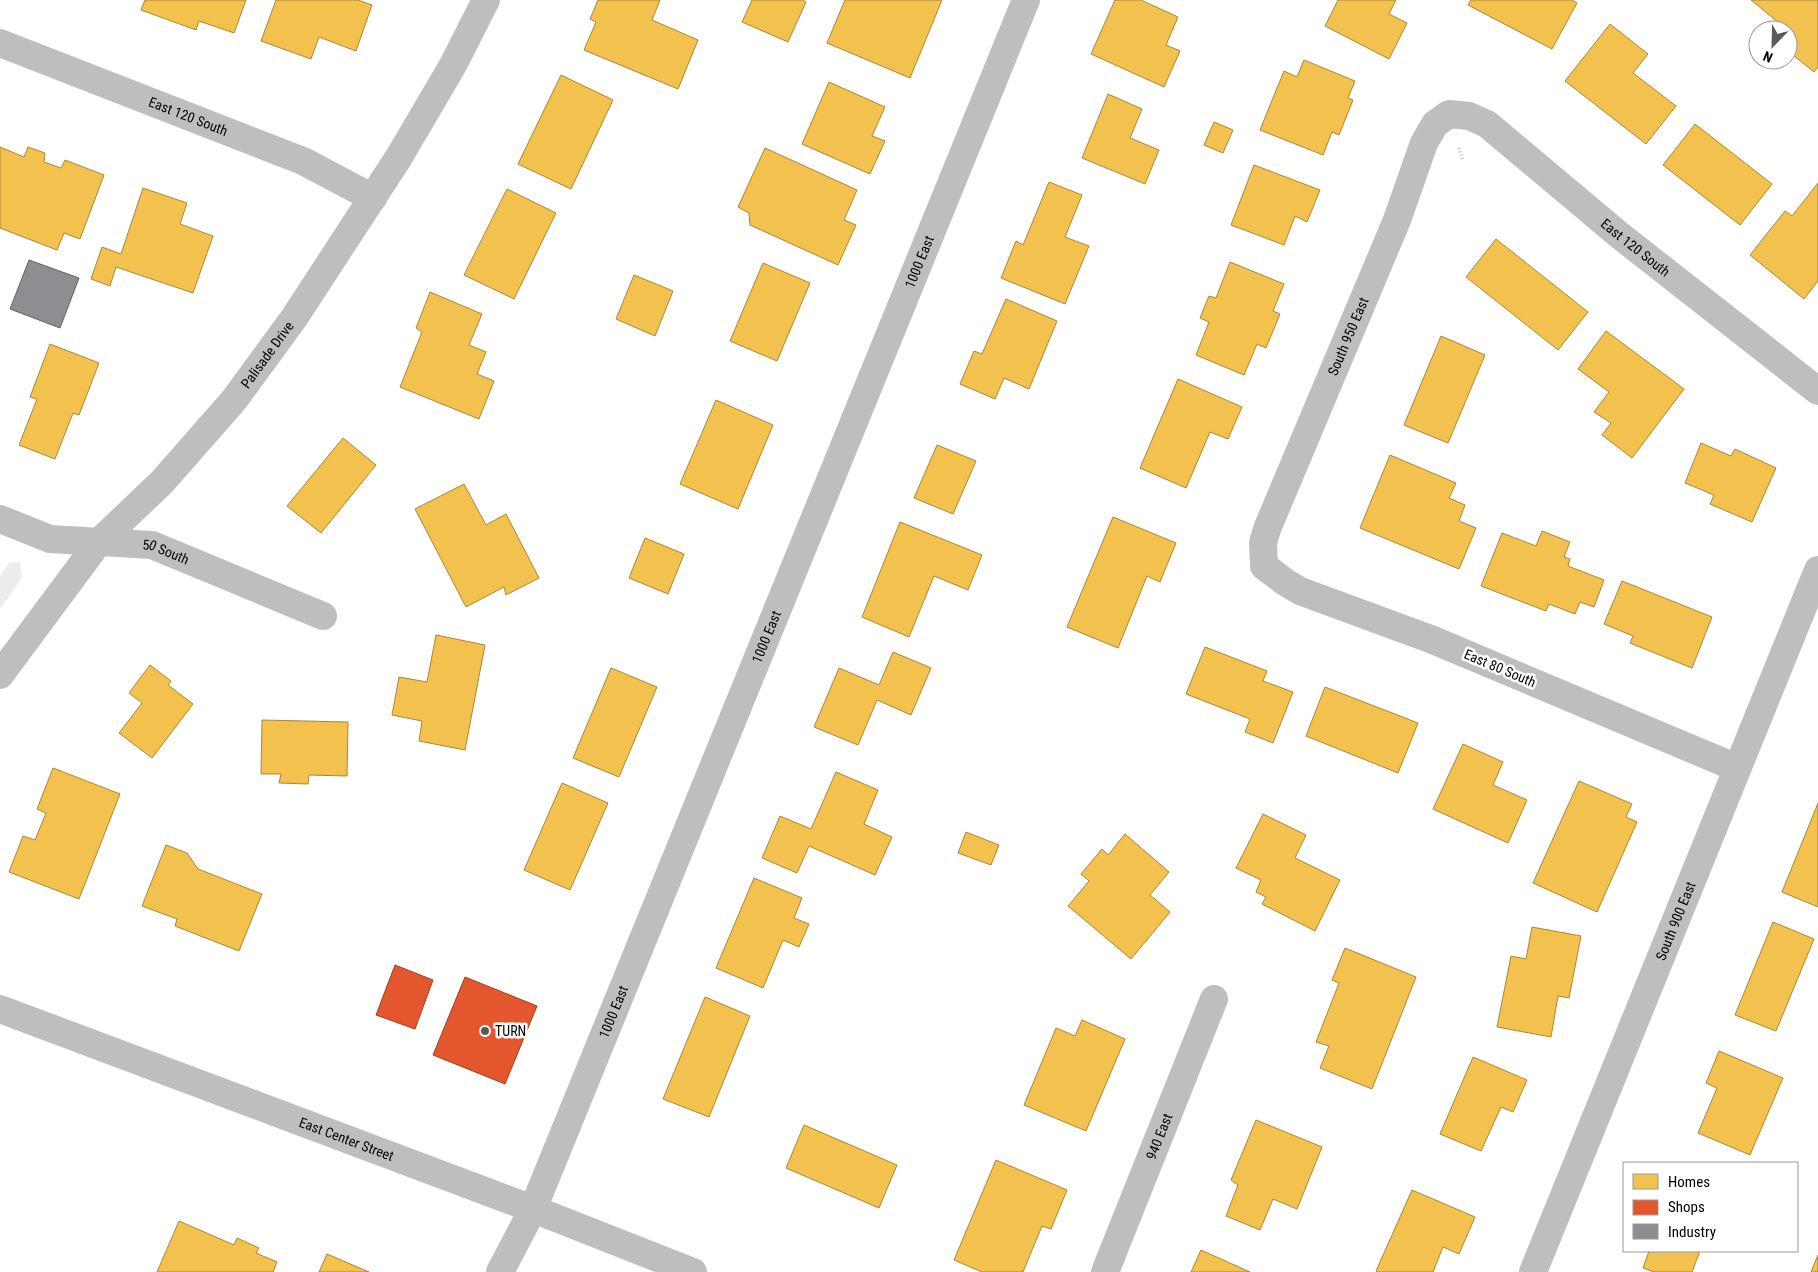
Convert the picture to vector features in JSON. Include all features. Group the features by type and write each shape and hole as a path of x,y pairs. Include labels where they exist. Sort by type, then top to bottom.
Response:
{"street":[{"name":"Palisade Drive","path":"0,675 98,543 162,482 234,400 294,318 421,121 486,0"},
{"name":"1000 East","path":"500,1272 533,1210 1026,0"},
{"name":"East 120 South","path":"0,43 303,162 373,198"},
{"name":"East 120 South","path":"1449,114 1469,116 1487,124 1618,234 1818,391"},
{"name":"South 950 East","path":"1264,566 1262,543 1266,530 1393,229 1424,143 1435,124 1449,114"},
{"name":"50 South","path":"0,519 50,538 152,546 323,616"},
{"name":"East 80 South","path":"1264,566 1300,591 1433,640 1737,768"},
{"name":"South 900 East","path":"1534,1272 1818,570"},
{"name":"940 East","path":"1105,1272 1214,1000"},
{"name":"East Center Street","path":"0,1009 693,1272"}],"shaded area":[{"path":"10,562 20,562 22,578 0,609 0,576"}],"building: Homes":[{"path":"145,0 246,0 234,33 199,21 196,30 141,10"},
{"path":"276,0 358,0 372,5 356,51 319,37 311,59 261,41"},
{"path":"598,0 660,0 652,20 698,40 678,89 584,50 596,22 590,19"},
{"path":"752,0 803,0 806,2 788,42 742,22"},
{"path":"845,0 942,0 910,78 827,43"},
{"path":"1115,0 1141,0 1178,17 1166,45 1180,51 1164,87 1091,54"},
{"path":"1338,0 1396,0 1389,14 1407,23 1389,59 1325,26"},
{"path":"1471,0 1572,0 1577,3 1552,49 1468,5"},
{"path":"1751,0 1818,0 1818,67 1814,72 1798,59 1798,20 1775,20"},
{"path":"1610,24 1648,54 1633,73 1676,106 1646,144 1565,81"},
{"path":"1304,60 1355,81 1348,98 1353,100 1339,135 1332,132 1323,155 1260,130 1284,71 1297,77"},
{"path":"561,75 613,100 571,189 518,164"},
{"path":"829,82 885,107 872,136 885,141 870,174 802,144"},
{"path":"1108,94 1142,109 1130,138 1159,150 1145,184 1082,158"},
{"path":"1214,122 1233,130 1223,153 1204,145"},
{"path":"1695,124 1772,184 1740,225 1663,165"},
{"path":"0,147 24,157 28,147 45,153 44,162 61,168 65,160 104,175 80,239 64,233 57,250 0,228"},
{"path":"765,148 857,190 844,220 856,225 838,265 750,225 749,213 738,207"},
{"path":"1254,165 1320,190 1307,222 1295,216 1284,245 1231,225"},
{"path":"1049,182 1082,195 1065,237 1089,246 1065,304 1001,278 1016,241 1023,245"},
{"path":"1818,183 1818,281 1804,299 1750,255 1785,211 1792,216"},
{"path":"143,188 187,203 180,224 213,236 193,293 116,267 110,286 91,279 102,247 121,254"},
{"path":"507,189 556,213 514,299 464,275"},
{"path":"1496,239 1588,312 1558,350 1466,277"},
{"path":"1230,262 1284,284 1273,311 1280,314 1266,348 1257,344 1244,375 1196,355 1209,322 1200,318 1209,296 1216,298"},
{"path":"763,263 810,283 777,361 730,341"},
{"path":"634,275 673,291 655,336 616,319"},
{"path":"430,292 482,314 469,345 486,352 477,374 494,381 479,419 400,387 422,332 416,328"},
{"path":"1006,299 1057,321 1029,389 1004,378 995,399 960,384 974,351 982,354"},
{"path":"1606,331 1684,389 1632,458 1602,435 1611,423 1594,412 1609,392 1578,369"},
{"path":"1441,336 1485,355 1448,443 1404,425"},
{"path":"50,344 99,363 79,415 73,413 55,459 19,445 37,399 30,397"},
{"path":"1178,379 1242,407 1228,439 1210,432 1186,488 1140,468"},
{"path":"716,400 773,425 738,509 680,484"},
{"path":"343,438 376,465 321,533 287,506"},
{"path":"1701,443 1731,456 1735,449 1776,468 1752,522 1710,504 1714,495 1685,483"},
{"path":"937,445 976,461 953,514 914,498"},
{"path":"1390,455 1456,483 1449,498 1465,505 1459,521 1476,528 1459,569 1360,528"},
{"path":"464,484 486,525 506,514 539,578 506,595 504,587 466,607 415,509"},
{"path":"1113,517 1176,543 1160,582 1147,576 1118,648 1067,627"},
{"path":"900,522 982,555 968,590 934,576 909,637 862,617"},
{"path":"1542,531 1570,542 1564,557 1570,559 1568,566 1604,580 1594,607 1580,602 1575,614 1549,604 1546,611 1481,586 1502,533 1536,546"},
{"path":"645,538 684,554 668,594 629,578"},
{"path":"1622,581 1712,617 1692,668 1630,643 1633,636 1604,624"},
{"path":"436,635 485,645 465,750 419,741 422,721 392,715 399,677 427,682"},
{"path":"1205,647 1267,671 1263,681 1293,692 1273,743 1245,732 1250,719 1186,694"},
{"path":"893,652 931,668 911,715 877,700 858,745 814,727 839,668 879,685"},
{"path":"150,665 171,681 168,685 193,704 152,758 119,733 142,703 129,693"},
{"path":"611,668 657,687 619,777 573,758"},
{"path":"1325,687 1418,723 1398,773 1306,736"},
{"path":"262,720 348,722 347,776 309,775 308,784 279,783 281,774 261,774"},
{"path":"1463,744 1503,762 1493,785 1527,800 1508,843 1433,809"},
{"path":"53,768 120,794 79,899 9,872 23,836 35,840 46,813 37,809"},
{"path":"836,772 878,790 864,824 892,837 875,875 809,846 797,873 762,858 780,816 811,829"},
{"path":"1579,781 1632,804 1626,817 1637,822 1597,912 1533,883"},
{"path":"562,783 608,803 570,890 524,870"},
{"path":"1818,803 1818,907 1782,892"},
{"path":"1263,814 1306,835 1295,858 1340,880 1315,931 1262,904 1266,897 1256,892 1261,880 1236,868"},
{"path":"966,832 999,845 991,865 958,853"},
{"path":"1125,834 1169,872 1150,895 1170,912 1131,959 1068,906 1089,881 1081,874 1102,849 1108,855"},
{"path":"166,845 187,853 198,869 262,894 239,951 175,926 177,919 142,906"},
{"path":"754,878 802,898 794,918 809,924 799,947 783,940 763,988 716,968"},
{"path":"1773,922 1814,939 1776,1031 1735,1015"},
{"path":"1532,927 1581,936 1569,998 1558,996 1551,1037 1497,1027 1511,956 1526,959"},
{"path":"1345,948 1416,977 1372,1089 1320,1068 1329,1046 1316,1042 1339,983 1332,980"},
{"path":"705,997 750,1016 709,1117 663,1099"},
{"path":"1082,1020 1125,1039 1086,1131 1024,1105 1056,1028 1075,1036"},
{"path":"1719,1051 1783,1078 1750,1155 1698,1133 1717,1088 1706,1083"},
{"path":"1473,1057 1527,1080 1513,1112 1501,1107 1481,1151 1440,1134"},
{"path":"1256,1120 1322,1147 1297,1209 1273,1199 1260,1230 1226,1216 1238,1185 1231,1180"},
{"path":"804,1125 897,1165 879,1208 786,1168"},
{"path":"996,1160 1067,1190 1051,1229 1042,1226 1023,1272 982,1272 954,1260"},
{"path":"1412,1190 1475,1217 1459,1254 1443,1247 1433,1272 1378,1272 1376,1271"},
{"path":"179,1221 234,1245 237,1238 259,1248 256,1253 277,1262 273,1272 157,1272"},
{"path":"1201,1250 1250,1272 1191,1272"},
{"path":"1649,1252 1700,1252 1692,1272 1654,1272 1643,1268"},
{"path":"327,1254 369,1272 319,1272"},
{"path":"1818,1255 1818,1272 1811,1272"}],"building: Shops":[{"path":"395,965 433,980 415,1029 376,1015"},
{"name":"TURN","path":"465,977 537,1006 505,1084 433,1055"}],"building: Industry":[{"path":"29,260 79,278 60,328 10,309"}],"place":[{"name":"TURN","path":"485,1031"}]}
